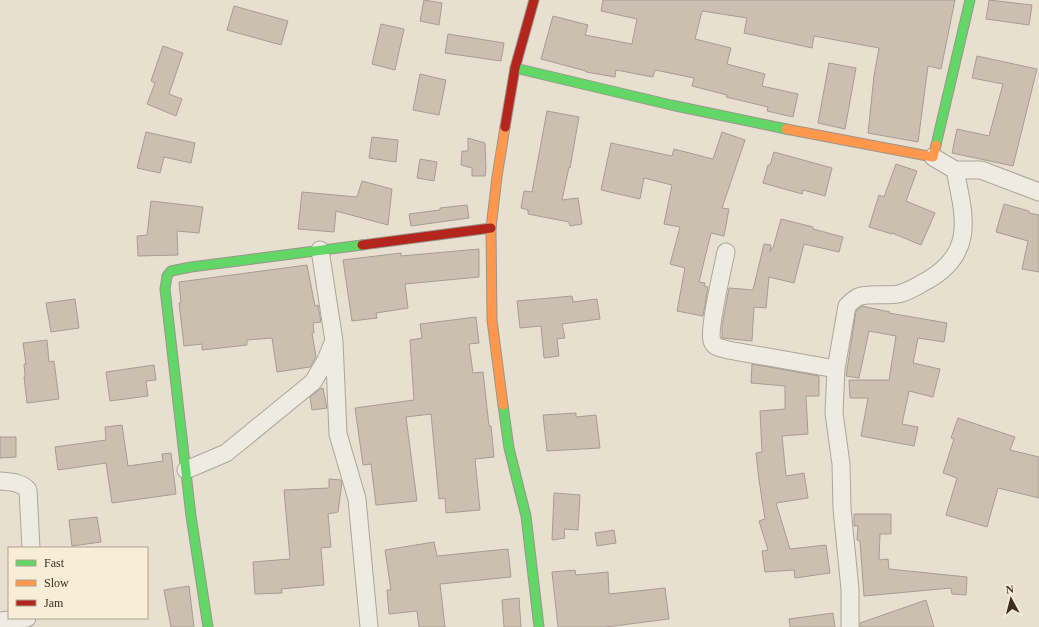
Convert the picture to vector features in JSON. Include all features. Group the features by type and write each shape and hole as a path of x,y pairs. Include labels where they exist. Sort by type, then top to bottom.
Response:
{"street":[{"path":"534,0 515,68 497,177 492,228 492,320 510,448 526,516 539,627"},
{"path":"933,157 970,0"},
{"path":"515,68 740,121 887,150 933,157 955,170 981,170 1039,192"},
{"path":"850,627 850,589 842,508 841,464 834,413 836,370 846,306 859,296 898,294 909,291 934,276 952,260 958,252 962,241 963,227 963,207 955,170"},
{"path":"208,627 191,516 165,289 167,276 171,271 191,267 492,228"},
{"path":"320,250 334,341 338,434 357,499 369,627"},
{"path":"726,252 712,323 712,341 715,346 728,350 836,370"},
{"path":"186,470 226,453 313,382 326,360 334,341"},
{"path":"0,481 16,482 28,490 31,547"},
{"path":"0,621 19,619"}],"building":[{"path":"424,0 442,3 439,25 420,21"},
{"path":"603,0 955,0 941,69 928,66 918,142 868,133 874,76 879,48 814,36 812,48 744,33 747,18 702,11 695,39 731,48 727,64 765,74 762,86 798,94 793,117 767,111 768,107 726,97 727,95 692,86 694,78 655,70 653,77 616,70 615,77 586,72 541,59 553,16 588,25 585,35 632,44 637,19 601,11"},
{"path":"989,0 1032,5 1029,25 986,19"},
{"path":"234,6 288,21 281,45 227,30"},
{"path":"381,24 404,29 395,70 372,64"},
{"path":"448,34 504,43 501,61 445,53"},
{"path":"163,46 183,53 169,94 182,99 176,116 147,104 155,83 151,81"},
{"path":"977,56 1037,69 1013,166 952,153 957,129 989,136 1003,84 972,78"},
{"path":"829,63 856,68 845,129 818,123"},
{"path":"420,74 446,80 439,115 413,110"},
{"path":"547,111 579,117 570,168 569,167 562,200 578,198 582,224 570,226 569,222 528,214 528,210 521,208 524,191 532,192"},
{"path":"146,132 195,143 191,163 164,157 160,173 137,168"},
{"path":"722,132 745,140 722,208 729,209 724,236 711,233 699,282 705,283 704,286 708,287 703,316 677,311 685,268 670,264 680,227 664,224 672,185 644,178 640,199 601,190 611,143 672,156 674,149 713,159"},
{"path":"372,137 398,140 396,162 369,158"},
{"path":"468,138 485,143 485,176 472,176 472,168 461,165 462,151 468,151"},
{"path":"774,152 832,168 825,196 803,190 802,194 763,183 768,165 770,165"},
{"path":"420,159 437,162 434,181 417,178"},
{"path":"896,164 917,171 906,201 935,213 921,245 892,233 869,227 879,195 884,197"},
{"path":"362,181 392,189 388,225 336,211 334,232 298,229 302,192 357,197"},
{"path":"151,201 203,207 199,233 177,231 178,255 138,256 137,236 147,235"},
{"path":"1004,204 1039,215 1039,272 1022,269 1028,241 996,232"},
{"path":"467,205 469,218 411,226 409,214"},
{"path":"781,219 813,227 813,229 843,237 839,252 804,244 794,283 769,277 766,308 754,307 752,341 722,338 722,326 729,288 753,290 764,244 771,245 770,252 773,248"},
{"path":"479,249 479,277 405,284 408,308 376,313 377,318 352,321 343,260 401,253 401,256"},
{"path":"307,265 315,306 318,305 321,322 313,323 314,333 312,333 316,357 310,367 277,372 272,338 247,340 247,345 202,350 202,344 184,346 179,303 181,303 179,282"},
{"path":"572,296 573,302 597,299 600,319 562,324 565,338 557,339 559,356 544,358 541,326 520,328 517,301"},
{"path":"75,299 79,328 51,332 46,303"},
{"path":"862,306 890,312 889,313 947,323 944,342 918,338 913,363 940,369 933,397 909,391 902,424 918,427 914,446 861,436 868,398 850,398 849,380 889,380 896,336 869,331 859,378 846,376 856,311"},
{"path":"476,317 479,343 469,344 473,373 483,372 494,457 475,459 480,510 446,513 445,498 439,499 431,414 406,417 417,501 376,505 371,464 363,465 355,408 414,400 410,340 422,338 420,324"},
{"path":"47,340 49,362 54,361 59,399 27,403 24,377 24,364 26,364 23,343"},
{"path":"752,364 819,376 819,396 806,396 808,434 782,436 786,476 804,473 808,498 776,503 790,549 826,545 830,573 795,578 794,570 765,572 762,551 768,550 759,521 765,519 756,453 762,452 760,411 785,409 785,386 751,383"},
{"path":"154,365 156,380 146,381 148,396 110,401 106,372"},
{"path":"323,388 327,408 312,410 310,397"},
{"path":"576,413 576,417 596,415 600,448 547,451 543,415"},
{"path":"958,418 1015,437 1010,450 1039,457 1039,498 998,488 987,527 946,515 957,478 943,473 954,439 951,438"},
{"path":"122,425 128,466 163,461 162,454 171,453 176,494 112,503 106,463 58,470 55,447 106,440 105,427"},
{"path":"0,437 16,437 16,457 0,458"},
{"path":"329,479 341,480 342,482 338,512 328,514 331,547 321,548 324,585 281,589 282,593 255,594 253,562 290,559 284,490 329,488"},
{"path":"554,493 580,495 578,530 564,529 565,538 552,540"},
{"path":"854,514 891,514 891,534 880,534 879,560 888,559 889,569 967,577 966,595 952,594 951,588 864,596 860,541 857,540 858,526 854,526"},
{"path":"97,517 101,542 72,546 69,520"},
{"path":"614,530 616,543 597,546 595,533"},
{"path":"434,542 437,556 508,549 511,577 440,584 445,627 419,627 417,611 389,614 387,590 391,590 385,550"},
{"path":"575,570 576,575 608,572 609,594 665,588 669,619 606,627 558,627 552,572"},
{"path":"189,586 194,627 171,627 164,590"},
{"path":"519,598 521,627 504,627 502,600"},
{"path":"926,600 934,627 860,627 860,623"},
{"path":"833,613 835,627 790,627 789,619"}],"traffic: fast":[{"path":"936,145 970,0"},
{"path":"515,68 671,105 786,129"},
{"path":"208,627 191,516 165,289 167,276 171,271 191,267 362,245"},
{"path":"503,405 509,448 526,516 539,627"}],"traffic: slow":[{"path":"503,405 492,320 491,228 505,127"},
{"path":"786,129 933,157 936,145"}],"traffic: jam":[{"path":"505,127 515,68 534,0"},
{"path":"362,245 491,228"}]}
